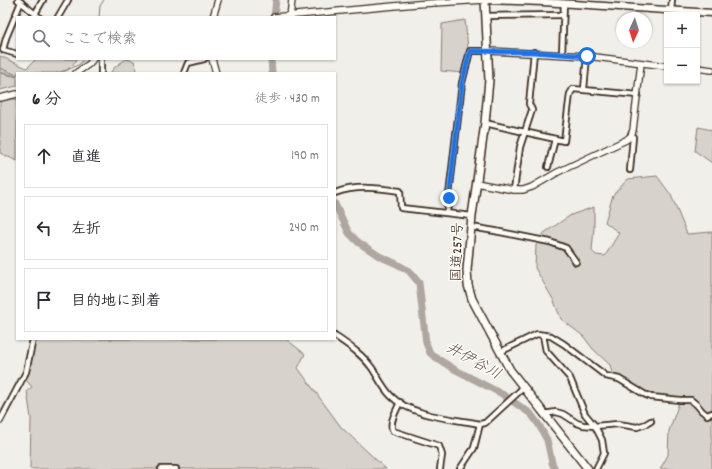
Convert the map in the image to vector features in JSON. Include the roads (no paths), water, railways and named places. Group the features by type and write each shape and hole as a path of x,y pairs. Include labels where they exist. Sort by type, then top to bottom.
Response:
{"highway":[{"name":"国道257号","path":"486,0 489,80 485,123 472,216 467,270 468,285 472,299 510,370 588,469"}],"main road":[{"path":"486,0 602,3 712,13"}],"street":[{"path":"16,54 3,50 19,1 37,15 43,0"},
{"path":"59,16 68,0"},
{"path":"213,16 218,0"},
{"path":"292,0 287,16 416,2 486,0"},
{"path":"671,10 672,0"},
{"path":"562,54 564,3"},
{"path":"486,16 563,16"},
{"path":"447,212 462,83 470,51 562,54 664,66"},
{"path":"514,190 520,147 532,110 529,104 534,52"},
{"path":"584,89 587,56"},
{"path":"77,72 92,60"},
{"path":"101,60 101,72"},
{"path":"184,72 188,63 200,60"},
{"path":"212,60 216,72"},
{"path":"630,170 632,134 641,63"},
{"path":"700,68 712,70"},
{"path":"485,123 564,141 569,100 572,89 638,95"},
{"path":"0,98 16,94"},
{"path":"476,183 514,190 523,190 532,187 558,172 626,140 632,134"},
{"path":"548,167 555,139"},
{"path":"337,192 369,187 400,191 401,208 472,216"},
{"path":"471,227 550,242 566,248 576,262"},
{"path":"500,352 534,335 551,336 606,376 619,379 644,394 656,398 691,400 698,404 702,411 707,415 712,413"},
{"path":"543,335 546,351 570,378 585,414 595,426 602,440 604,453 596,469"},
{"path":"336,337 352,348 371,366 392,396 416,411 480,424 484,423 523,388"},
{"path":"0,422 26,372 33,340"},
{"path":"400,402 391,424 391,428 393,431 439,446 442,455 440,469"},
{"path":"544,414 556,412 563,414 577,423 595,426 618,424 637,427 651,421"},
{"path":"460,469 474,448 480,424"},
{"path":"161,469 176,469"}],"waterway":[{"path":"99,16 100,6 104,0"},
{"name":"井伊谷川","path":"274,16 276,0"},
{"path":"63,72 80,64 83,60"},
{"name":"井伊谷川","path":"271,60 272,72"},
{"path":"0,68 16,75"},
{"name":"井伊谷川","path":"336,206 349,233 358,242 379,256 409,271 419,283 426,343 430,353 454,369 502,394 531,414 547,440 552,463 555,469"}]}
